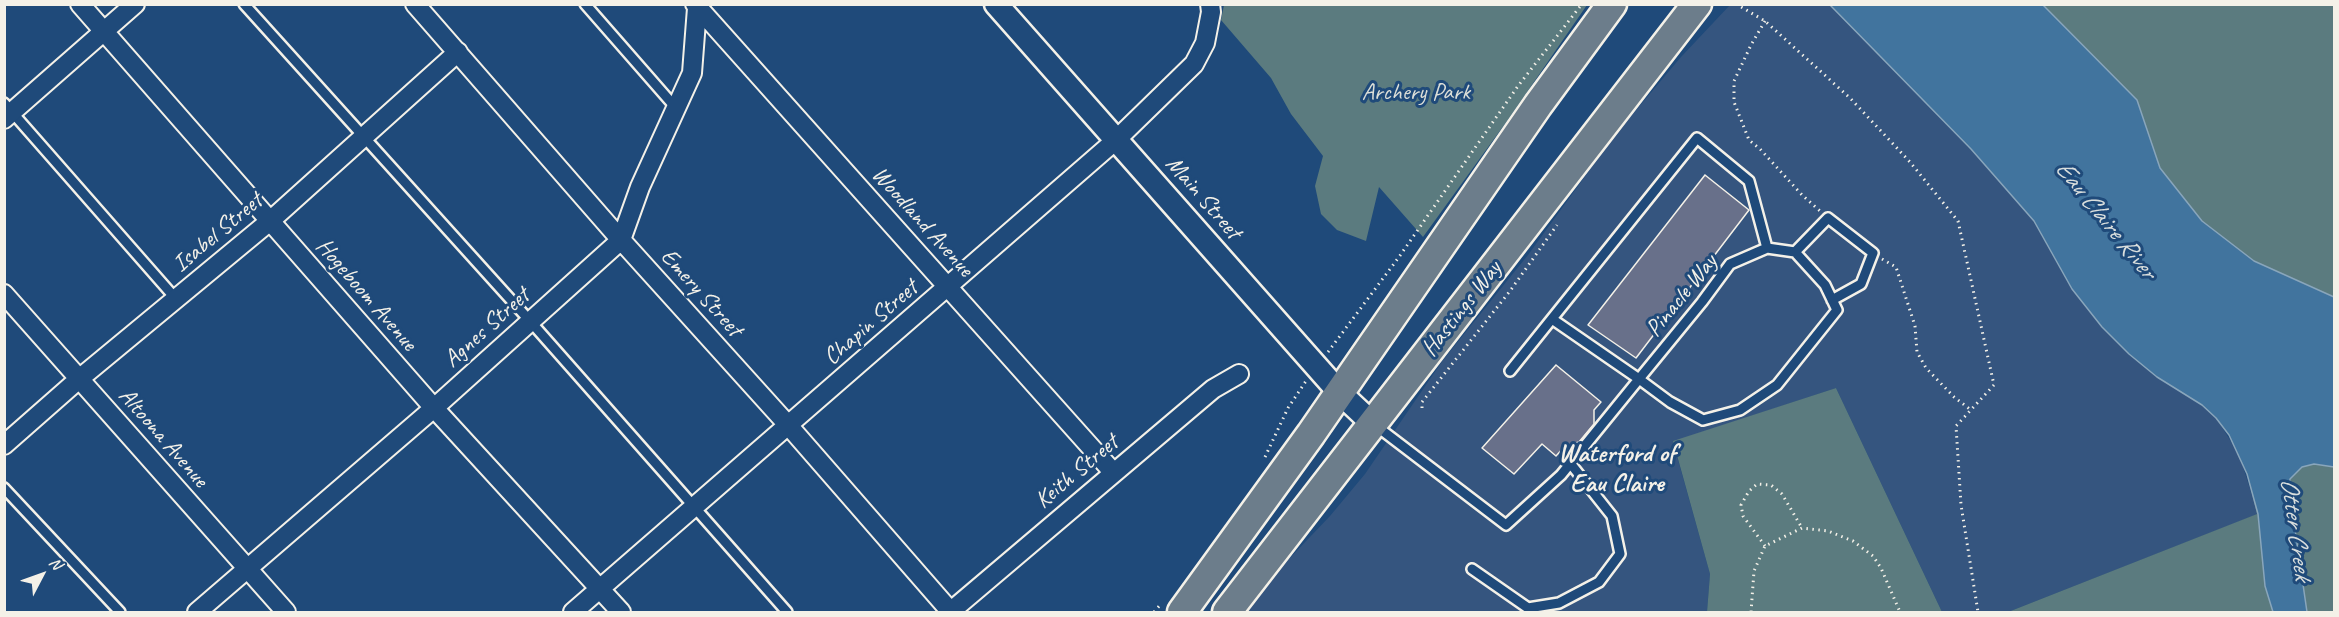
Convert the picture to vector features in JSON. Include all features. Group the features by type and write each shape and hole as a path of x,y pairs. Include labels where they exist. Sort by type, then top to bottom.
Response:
{"main road":[{"path":"1171,608 1311,434 1538,105 1612,4"},
{"name":"Hastings Way","path":"1227,612 1690,13"}],"street":[{"name":"Hogeboom Avenue","path":"80,4 434,408 621,612"},
{"path":"7,111 135,4"},
{"name":"Emery Street","path":"415,4 621,240 788,425 950,612"},
{"name":"Main Street","path":"996,4 1339,392 1373,424"},
{"name":"Chapin Street","path":"573,612 1116,140 1194,64 1205,43 1211,12 1210,4"},
{"name":"Agnes Street","path":"197,612 434,408 621,240 640,188 692,73 696,6"},
{"name":"Woodland Avenue","path":"696,6 1113,472"},
{"name":"Isabel Street","path":"4,445 79,379 270,221 458,52"},
{"name":"Altoona Avenue","path":"4,294 286,612"},
{"name":"Keith Street","path":"950,612 1213,389 1239,374"}],"lane":[{"path":"244,4 530,321 787,612"},
{"path":"585,4 676,108"},
{"path":"7,111 176,299"},
{"path":"1510,371 1697,138 1749,181 1767,249"},
{"path":"1552,319 1670,402 1703,420 1740,410 1777,385 1837,310 1832,300 1825,285 1795,252 1828,218 1873,253 1861,284 1832,300"},
{"name":"Pinacle Way","path":"1373,424 1506,525 1561,475 1730,264 1767,249 1795,252"},
{"path":"1472,569 1528,608 1559,603 1599,582 1620,554 1612,516 1570,463"},
{"path":"4,488 120,612"}],"path":[{"path":"1260,467 1288,408 1399,257 1518,87 1582,4"},
{"path":"1736,4 1765,21 1850,98 1910,162 1958,221 1994,385 1956,426 1961,505 1978,612"},
{"path":"1765,21 1734,81 1734,102 1749,140 1760,148 1803,196 1828,218"},
{"path":"1873,253 1896,267 1915,326 1917,352 1926,368 1954,397 1971,410"},
{"path":"1765,546 1743,516 1741,505 1749,490 1757,484 1771,485 1782,494 1802,528"},
{"path":"1751,612 1754,571 1765,546 1802,528 1828,531 1853,541 1873,556 1881,568 1900,612"},
{"path":"1154,612 1171,608"}],"shaded area":[{"path":"1730,5 1830,5 1971,149 2034,221 2072,289 2102,327 2129,354 2157,377 2202,405 2216,418 2239,454 2258,514 2008,612 1942,612 1836,388 1673,442 1710,574 1707,612 1247,612 1288,560 1330,516 1365,474 1443,360 1528,255 1615,135 1681,57"}],"green space":[{"name":"Archery Park","path":"1224,4 1587,5 1423,237 1379,187 1366,241 1337,230 1321,214 1315,186 1323,156 1291,114 1271,78 1221,20"},
{"path":"2043,5 2334,5 2334,297 2254,261 2202,221 2160,168 2137,100"},
{"path":"1836,388 1942,612 1707,612 1710,574 1673,441"},
{"path":"2229,435 2314,464 2334,467 2334,612 2008,612 2257,514 2247,474"}],"water":[{"name":"Eau Claire River","path":"1830,5 2043,5 2137,100 2160,168 2202,221 2254,261 2334,297 2334,467 2314,464 2302,467 2290,479 2289,488 2307,612 2273,612 2265,586 2258,514 2247,474 2229,435 2216,418 2202,405 2157,377 2129,354 2102,327 2072,289 2034,221 1971,149"}],"building":[{"path":"1705,175 1749,210 1636,358 1588,325"},
{"path":"1556,365 1601,402 1594,410 1594,424 1579,442 1565,446 1556,456 1542,444 1514,474 1482,448"}],"district":[{"name":"Waterford of Eau Claire","path":"1617,469"}],"water label":[{"name":"Otter Creek","path":"2295,529"}]}
